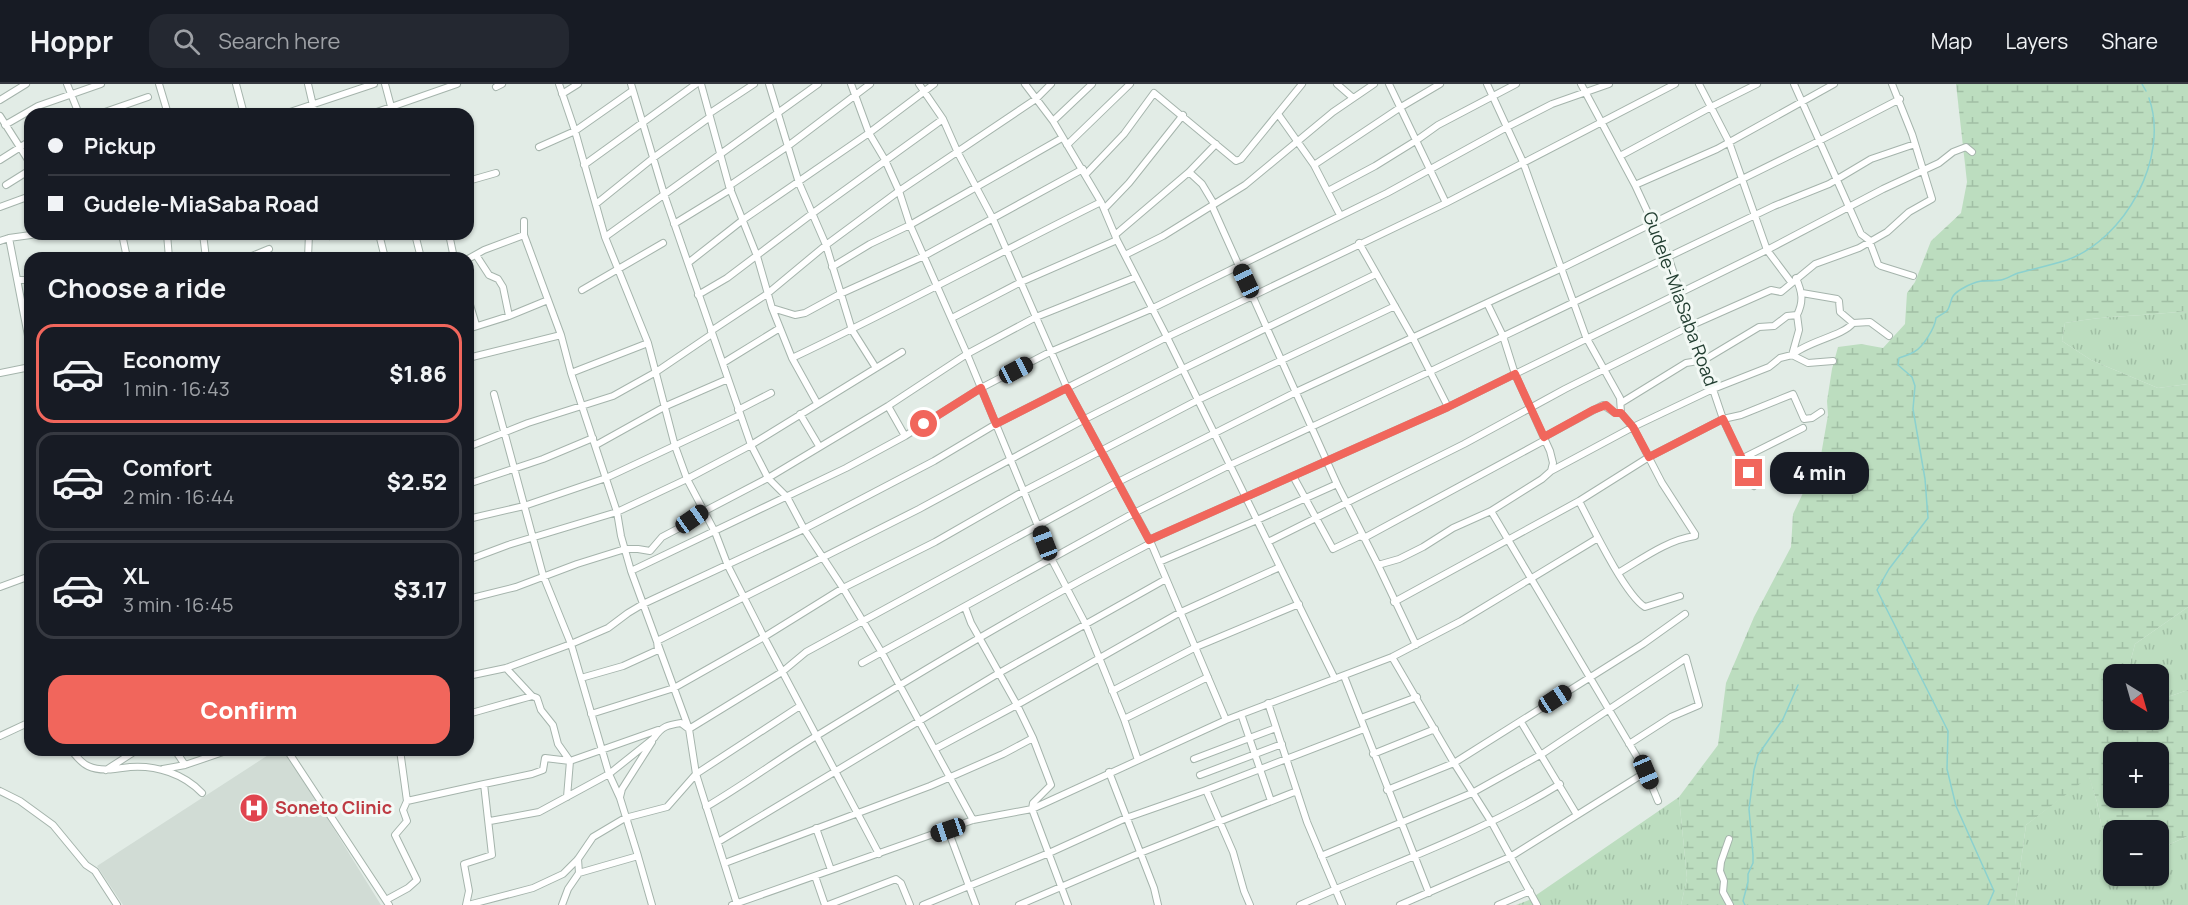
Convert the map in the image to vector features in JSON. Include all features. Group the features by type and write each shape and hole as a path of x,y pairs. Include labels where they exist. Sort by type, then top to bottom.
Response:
{"street":[{"path":"0,100 26,84"},
{"path":"67,84 77,108"},
{"path":"35,108 101,84"},
{"path":"159,84 166,108"},
{"path":"236,84 242,108"},
{"path":"308,84 314,108"},
{"path":"301,108 374,84"},
{"path":"385,84 391,108"},
{"path":"399,108 457,84"},
{"path":"559,84 605,237 648,343 675,446 687,479 715,532 743,596 879,854"},
{"path":"562,94 578,84"},
{"path":"539,147 574,131 632,88 641,84"},
{"path":"584,165 696,84"},
{"path":"701,84 730,187 757,256 771,308 792,358 817,404"},
{"path":"596,204 653,158 754,84"},
{"path":"769,84 799,183 826,245 852,330 876,368"},
{"path":"605,237 818,84"},
{"path":"851,84 870,133 899,191 910,225 968,354 1052,560 1085,623 1138,760"},
{"path":"674,224 788,146 870,84"},
{"path":"919,84 943,119 993,219 1067,388 1150,542 1226,720"},
{"path":"688,263 744,219 870,133 934,84"},
{"path":"1025,84 1053,120 1103,206 1151,309 1215,433 1335,679"},
{"path":"474,444 548,416 613,396 657,372 767,294 826,245 899,191 1036,99 1051,84"},
{"path":"1053,120 1092,84"},
{"path":"1067,145 1130,84"},
{"path":"771,308 795,315 805,313 840,294 924,256 1084,172 1124,134 1154,93 1238,160 1302,84"},
{"path":"1337,84 1352,98"},
{"path":"1125,255 1163,236 1245,185 1298,140 1374,84"},
{"path":"1389,84 1446,203"},
{"path":"1314,165 1440,84"},
{"path":"1487,84 1523,162 1572,302 1586,337 1621,403 1621,413 1633,427 1662,483 1695,535 1659,548 1618,573"},
{"path":"1328,191 1418,141 1438,125 1516,84"},
{"name":"Gudele-MiaSaba Road","path":"1581,84 1635,184 1668,256 1723,419 1754,486"},
{"path":"631,571 846,468 905,436 981,388 1050,352 1151,309 1388,193 1552,104 1586,94 1609,84"},
{"path":"474,675 506,668 608,628 643,604 804,529 934,461 996,424 1167,337 1446,203 1675,84"},
{"path":"1699,84 1729,142 1767,250 1794,280 1802,293 1801,307 1797,315 1799,333 1792,355"},
{"path":"1620,156 1711,106 1757,84"},
{"path":"1794,84 1838,178 1861,234 1869,240 1878,264 1913,276"},
{"path":"1635,184 1729,142 1834,84"},
{"path":"1268,542 1464,444 1692,325 1771,290 1781,292 1815,264 1859,248 1869,240 1887,232 1909,212 1932,199 1900,99 1892,84"},
{"path":"632,88 664,194 751,445 768,478 787,497 804,529 882,653 972,820"},
{"path":"116,108 148,97"},
{"path":"689,729 782,672 806,652 1118,483 1296,392 1562,268 1900,99"},
{"path":"6,125 24,114"},
{"path":"1278,114 1314,165 1340,215"},
{"path":"792,358 852,330 1005,250 1103,206 1130,183 1183,115"},
{"path":"0,116 24,153"},
{"path":"698,296 728,278 943,119"},
{"path":"832,267 1062,138"},
{"path":"952,318 1116,237 1189,172 1216,144"},
{"path":"862,663 1134,513 1230,465 1431,372 1668,256 1829,184 1871,159 1915,144"},
{"path":"0,160 24,145"},
{"path":"706,807 739,788 816,736 980,638 1150,542 1246,496 1448,407 1679,291 1767,250 1961,149 1966,147 1972,152"},
{"path":"474,179 496,172"},
{"path":"1189,172 1202,184 1214,204 1212,206 1337,483 1416,645"},
{"path":"6,185 24,174"},
{"path":"0,207 24,198"},
{"path":"524,221 524,235 561,335 571,374 617,512 631,571 689,729 696,774 736,904 972,820 1032,809 1108,772 1240,714 1392,657 1461,621 1598,538"},
{"path":"509,316 503,287 498,279 489,275 476,255 524,235"},
{"path":"0,241 24,236"},
{"path":"9,238 24,313"},
{"path":"582,290 663,243"},
{"path":"1359,243 1413,338 1448,407"},
{"path":"262,252 269,249"},
{"path":"657,641 919,509 1085,419 1376,274"},
{"path":"474,598 516,587 543,575 624,549 650,551 662,537 768,478 888,406 968,354 1036,317 1136,277"},
{"path":"18,280 24,280"},
{"path":"1802,293 1837,298 1840,312 1853,323"},
{"path":"474,326 509,316 548,300"},
{"path":"1488,303 1503,336 1515,374 1545,439 1553,463 1551,471"},
{"path":"591,714 674,688 764,637 843,588 935,542 1024,491 1198,400 1395,306"},
{"path":"1621,403 1686,363 1704,360 1759,327 1774,327 1787,316 1797,315"},
{"path":"474,316 477,325"},
{"path":"1378,565 1399,559 1423,548 1453,528 1491,511 1551,471 1633,427 1713,389 1769,367 1780,358 1792,355 1821,339 1841,333 1853,323 1870,322 1889,336"},
{"path":"723,363 780,328"},
{"path":"474,357 561,335"},
{"path":"571,374 648,343"},
{"path":"474,558 617,512 687,479 751,445 903,352"},
{"path":"1792,355 1808,363 1833,360"},
{"path":"0,373 24,368"},
{"path":"474,482 594,441 728,379"},
{"path":"494,393 524,506 535,538 543,575 571,644 601,749 620,798 652,905"},
{"path":"474,518 524,506 606,478 675,446 739,413 771,393"},
{"path":"1394,602 1578,501 1649,457 1723,419 1741,415 1793,394 1803,418 1812,418 1821,412"},
{"path":"1293,476 1333,549 1360,536 1364,538 1603,405 1615,413 1621,413"},
{"path":"888,406 905,436"},
{"path":"800,414 819,446"},
{"path":"1741,459 1803,428"},
{"path":"1159,562 1337,483"},
{"path":"1578,501 1638,604 1645,608 1680,596"},
{"path":"1491,511 1646,772 1658,801"},
{"path":"934,749 1017,705 1179,613 1280,567"},
{"path":"1,585 24,578"},
{"path":"718,842 999,673 1166,579"},
{"path":"1112,691 1196,647 1299,604"},
{"path":"965,607 968,617 1017,705 1051,784 1033,803 1032,809 1068,905"},
{"path":"1387,790 1454,763 1643,644 1685,614"},
{"path":"581,678 623,666 658,650 657,641"},
{"path":"1392,657 1492,823 1537,905"},
{"path":"1321,856 1472,793 1542,754 1686,658 1698,705 1671,717 1629,744"},
{"path":"506,668 532,696 537,698 542,710 553,725 558,744 570,761 567,797"},
{"path":"1344,675 1429,893"},
{"path":"1124,719 1208,677"},
{"path":"474,712 532,696"},
{"path":"1361,718 1417,697"},
{"path":"1268,703 1297,791 1342,905"},
{"path":"484,784 492,855 464,864 469,891 467,905 533,888 563,874 578,859 593,837 625,818 667,807 696,774 800,706"},
{"path":"1240,714 1271,801"},
{"path":"1521,722 1577,815"},
{"path":"407,801 532,774 543,770 545,758 570,761 665,726 681,723 689,729"},
{"path":"0,735 24,725"},
{"path":"1194,759 1276,728"},
{"path":"923,905 970,887 1126,818 1260,770 1364,729"},
{"path":"1373,754 1434,729"},
{"path":"620,798 622,789 643,759 659,730"},
{"path":"490,822 539,812 609,774 654,738"},
{"path":"725,863 930,786 1003,754 1033,738"},
{"path":"1200,775 1282,744"},
{"path":"76,756 89,766 106,770 133,767 153,768 180,775 192,782 202,794"},
{"path":"106,770 128,756"},
{"path":"179,756 185,765"},
{"path":"160,770 211,756"},
{"path":"291,756 387,902 417,880 395,835 407,821 403,810 407,801 401,756"},
{"path":"1108,772 1158,905"},
{"path":"1400,905 1510,857 1646,772"},
{"path":"1300,905 1492,823 1560,784"},
{"path":"1206,790 1233,852 1250,905"},
{"path":"0,791 20,801 53,825 86,865 95,872 117,905"},
{"path":"1019,905 1140,853 1297,791"},
{"path":"816,828 831,870"},
{"path":"948,830 976,905"},
{"path":"1729,839 1720,871 1724,881 1723,892 1730,905"},
{"path":"579,873 638,856"},
{"path":"562,905 568,889 579,873 578,859"},
{"path":"815,876 827,905 897,879 910,905"},
{"path":"1497,905 1530,891"}],"shaded area":[{"name":"Soneto Clinic","path":"267,756 289,756 381,905 123,905 97,866"}],"green space":[{"path":"1956,84 2188,84 2188,311 2096,318 2065,323 2062,341 2091,360 2158,388 2188,384 2188,607 2135,644 2130,664 2103,664 2103,730 2169,730 2169,697 2188,690 2188,836 2169,845 2169,820 2103,820 2103,835 2097,802 2089,777 2026,825 2015,905 1681,905 1687,878 1679,797 1718,745 1726,683 1754,617 1791,547 1793,514 1821,455 1828,415 1827,401 1832,369 1838,347 1861,344 1883,348 1905,324 1907,293 1915,282 1931,241 1961,213 1967,182"},
{"path":"2188,311 2188,384 2158,388 2091,360 2062,341 2065,323 2096,318"},
{"path":"2188,607 2188,690 2169,697 2169,664 2130,664 2135,644"},
{"path":"2089,776 2103,835 2103,886 2169,886 2169,845 2188,836 2188,905 2015,905 2026,825"},
{"path":"1679,797 1687,878 1681,905 1516,905 1529,900"}],"waterway":[{"path":"2142,84 2146,91"},
{"path":"1988,905 1994,891 1956,806 1947,769 1948,731 1877,590 1889,569 1928,518 1925,479 1913,409 1915,386 1912,377 1898,365 1899,358 1917,350 1925,342 1936,318 1947,310 1953,296 1961,289 1977,282 1998,281 2018,273 2067,260 2088,249 2107,234 2138,194 2148,170 2153,146 2154,121 2149,98"},
{"path":"1745,905 1743,901 1748,874 1753,863 1749,809 1754,770 1758,755 1783,719 1798,685"}],"place":[{"name":"Soneto Clinic","path":"254,808"}],"route":[{"path":"924,424 981,388 996,424 1067,388 1149,540 1448,407 1515,374 1544,437 1606,405 1615,413 1621,413 1633,427 1649,457 1723,419 1749,473"}]}
